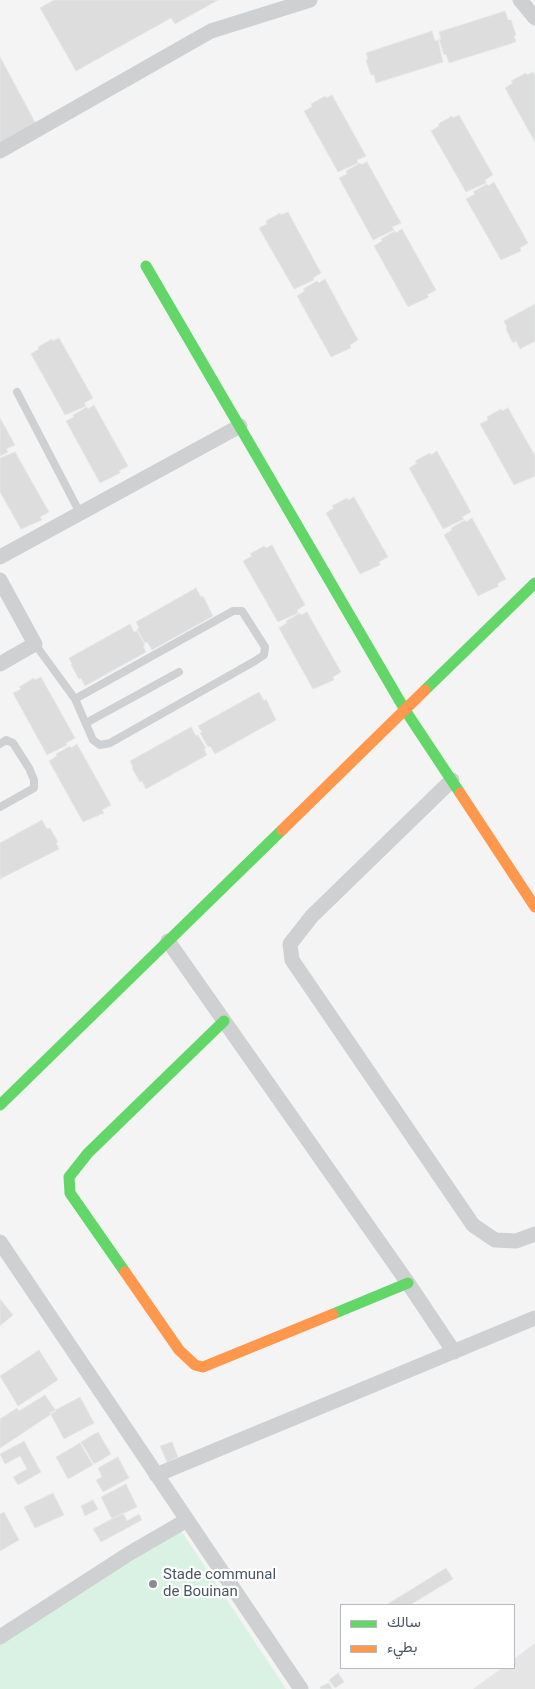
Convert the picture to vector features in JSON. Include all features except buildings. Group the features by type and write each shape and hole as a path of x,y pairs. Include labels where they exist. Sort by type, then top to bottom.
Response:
{"street":[{"path":"0,151 210,31 265,6 310,0"},
{"path":"520,0 535,18"},
{"path":"146,266 406,710 535,907"},
{"path":"0,557 240,426"},
{"path":"0,580 34,644 0,664"},
{"path":"0,1105 535,583"},
{"path":"452,780 312,916 290,944 292,960 473,1224 495,1240 516,1241 535,1234"},
{"path":"168,941 408,1283 454,1352"},
{"path":"224,1021 88,1153 69,1177 70,1193 178,1350 195,1365 203,1367 408,1283"},
{"path":"0,1242 301,1689"},
{"path":"156,1475 535,1318"},
{"path":"0,1637 130,1553 187,1520"}],"lane":[{"path":"17,392 80,513"},
{"path":"34,644 75,699 94,740 100,745 110,743 255,661 264,655 265,647 242,611 233,611 75,699"},
{"path":"86,723 178,672"},
{"path":"0,744 6,740 12,743 29,768 34,780 34,788 0,807"}],"shaded area":[{"path":"535,1643 535,1689 473,1689 501,1669 515,1669 515,1658"}],"green space":[{"name":"Stade communal de Bouinan","path":"178,1526 286,1689 0,1689 0,1641"}],"traffic: fast":[{"path":"146,266 405,710 460,793"},
{"path":"425,690 535,583"},
{"path":"0,1105 282,830"},
{"path":"125,1272 70,1193 69,1177 88,1153 224,1021"},
{"path":"333,1314 408,1283"}],"traffic: slow":[{"path":"282,830 425,690"},
{"path":"460,793 535,907"},
{"path":"125,1272 179,1350 195,1365 203,1367 333,1314"}],"place":[{"name":"Stade communal de Bouinan","path":"153,1584"}]}
